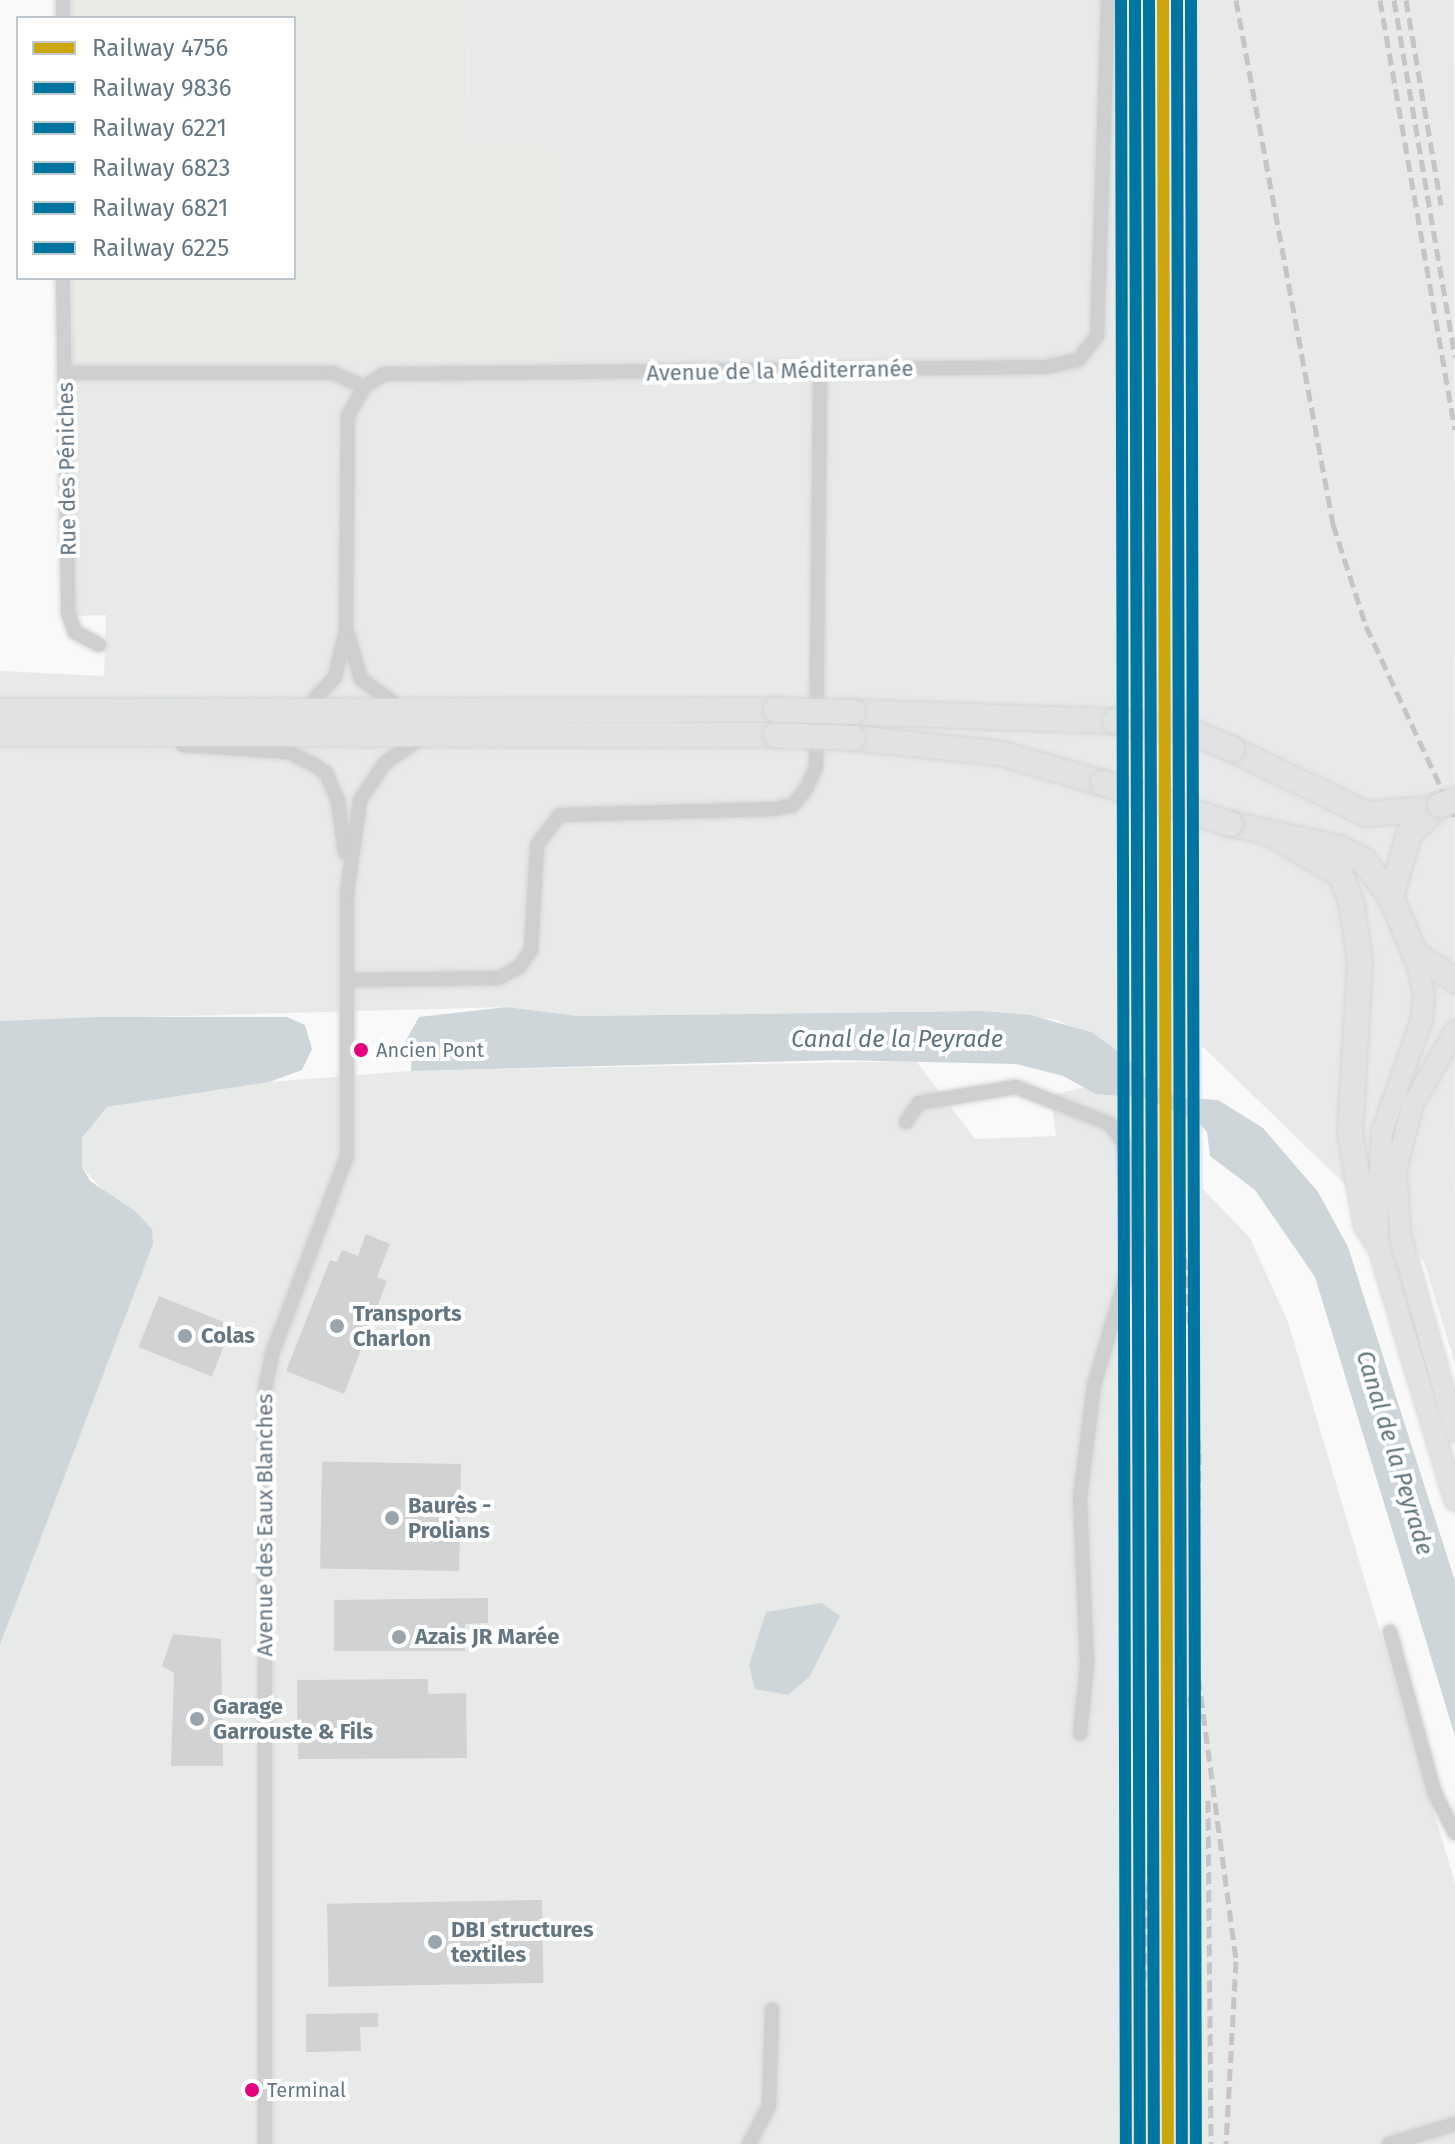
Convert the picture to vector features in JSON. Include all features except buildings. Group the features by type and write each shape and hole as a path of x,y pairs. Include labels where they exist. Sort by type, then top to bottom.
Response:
{"main road":[{"path":"8,722 413,713 776,710 1115,721 1188,730 1366,814 1441,805"},
{"path":"8,722 140,737 776,735 853,738 999,753 1231,824 1339,848 1363,860 1391,897 1415,954 1424,995 1422,1019 1382,1132 1377,1242"},
{"path":"1391,897 1396,862 1441,805"},
{"path":"1268,832 1341,875 1352,905 1360,961 1350,1133 1366,1224 1377,1242 1455,1500"},
{"path":"1415,954 1455,980"},
{"path":"1455,1031 1413,1104 1396,1169 1400,1234 1455,1431"}],"street":[{"name":"Avenue de la Méditerranée","path":"364,387 384,374 1045,367 1078,360 1097,336 1108,0"},
{"name":"Rue des Péniches","path":"63,280 68,612 75,632 99,645"},
{"path":"347,980 499,978 519,967 531,950 537,845 560,815 774,809 793,805 806,789 816,767 820,371"},
{"path":"66,373 333,373 364,387 348,416 346,630 335,677 300,715"},
{"path":"346,630 361,679 413,713"},
{"name":"Avenue des Eaux Blanches","path":"348,873 360,800 385,763 424,735"},
{"name":"Avenue des Eaux Blanches","path":"140,737 288,752 313,764 326,773 338,801 348,873 347,1156 272,1354 265,1390 265,2144"},
{"path":"906,1122 919,1103 1016,1087 1110,1124 1123,1142 1137,1239 1094,1385 1080,1498 1087,1664 1080,1734"},
{"path":"1390,1632 1435,1794 1455,1833"},
{"path":"749,2141 769,2106 772,2010"},
{"path":"1389,2144 1455,2124"}],"shaded area":[{"path":"71,0 469,0 468,146 555,147 553,360 90,360 72,351 72,280 296,280 296,16 71,16"},
{"path":"469,0 1454,0 1455,1364 1424,1261 1202,1046 1203,1189 1250,1238 1288,1322 1455,1883 1455,2144 0,2144 0,1645 121,1325 149,1236 135,1211 108,1196 82,1167 82,1138 107,1107 269,1082 411,1071 916,1061 975,1139 1056,1136 1051,1095 1137,1075 1126,1056 1058,1020 981,1011 578,1016 507,1007 0,1021 0,671 104,676 106,615 73,616 72,351 90,360 553,360 554,147 468,147"}],"water":[{"name":"Canal de la Peyrade","path":"507,1007 578,1016 981,1011 1030,1015 1091,1032 1126,1057 1148,1082 1176,1097 1218,1100 1263,1128 1318,1192 1348,1247 1455,1581 1455,1736 1315,1277 1255,1190 1210,1156 1207,1132 1199,1123 1146,1098 1096,1094 1063,1076 1016,1064 836,1060 411,1071 412,1052 404,1044 419,1017"},
{"path":"100,1017 287,1017 305,1025 312,1049 302,1070 269,1082 107,1107 82,1138 82,1167 90,1181 135,1211 152,1229 153,1244 0,1645 0,1021"},
{"path":"822,1603 840,1616 810,1676 788,1695 755,1689 749,1665 766,1612"}],"railway":[{"path":"1180,0 1182,1222 1199,1452 1196,1660 1236,1961 1226,2144"},
{"path":"1236,0 1333,524 1366,626 1455,818"},
{"path":"1380,0 1455,430"},
{"path":"1394,0 1455,357"},
{"path":"1406,0 1441,205"},
{"path":"1166,1365 1170,1454"},
{"path":"1180,1405 1184,2144"},
{"path":"1190,1696 1197,1779 1198,2144"},
{"path":"1136,2144 1157,1720"},
{"path":"1208,1800 1211,2144"}],"rail line":[{"name":"6225","path":"1121,0 1126,2144"},
{"name":"6823","path":"1135,0 1140,2144"},
{"name":"9836","path":"1149,0 1154,2144"},
{"name":"4756","path":"1163,0 1168,2144"},
{"name":"6221","path":"1177,0 1182,2144"},
{"name":"6821","path":"1191,0 1196,2144"}],"place":[{"name":"Ancien Pont","path":"361,1050"},
{"name":"Transports Charlon","path":"337,1326"},
{"name":"Colas","path":"185,1336"},
{"name":"Baurès - Prolians","path":"392,1518"},
{"name":"Azais JR Marée","path":"399,1637"},
{"name":"Garage Garrouste & Fils","path":"197,1719"},
{"name":"DBI structures textiles","path":"435,1942"},
{"name":"Terminal","path":"252,2090"}]}
